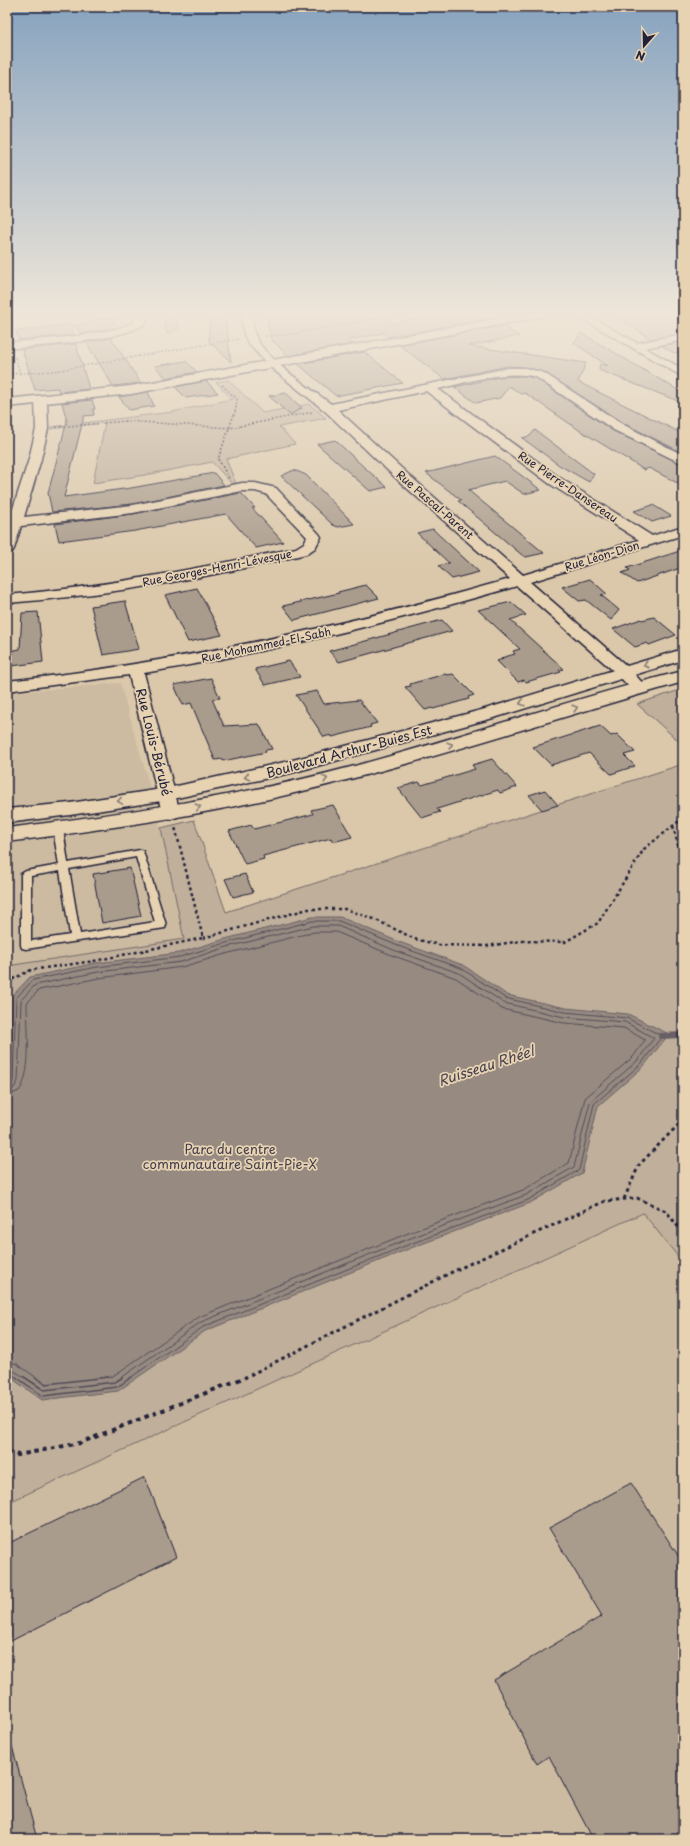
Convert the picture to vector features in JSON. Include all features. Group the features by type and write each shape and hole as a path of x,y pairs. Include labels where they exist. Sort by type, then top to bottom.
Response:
{"street":[{"path":"7,403 39,400"},
{"path":"7,549 42,429 41,400"},
{"name":"Rue Pascal-Parent","path":"319,400 623,671 639,688"},
{"path":"329,408 368,400"},
{"name":"Rue Pierre-Dansereau","path":"445,400 555,481 651,541"},
{"path":"577,400 618,427 683,460"},
{"name":"Rue Georges-Henri-Lévesque","path":"7,599 66,594 192,574 301,551 310,545 314,537 271,491 255,487 236,488 133,509 16,522"},
{"name":"Rue Léon-Dion","path":"521,580 683,530"},
{"name":"Rue Mohammed-El-Sabh","path":"7,686 136,671 288,641 521,580"},
{"name":"Boulevard Arthur-Buies Est","path":"7,816 70,809 168,794 291,767 491,713 623,671 683,654"},
{"name":"Rue Louis-Bérubé","path":"136,671 168,794 171,813"},
{"name":"Boulevard Arthur-Buies Est","path":"7,835 171,813 303,785 397,760 683,676"}],"lane":[{"path":"58,829 76,938"},
{"path":"140,853 161,925 26,945 26,874 64,866 140,853"}],"path":[{"path":"236,400 236,410 219,452 218,459 236,488"},
{"path":"42,429 127,422 230,428 329,408"},
{"path":"203,938 308,909 345,909 374,919 415,939 439,945 487,946 521,941 565,942 598,923 644,849 683,818"},
{"path":"673,826 678,845 683,851"},
{"path":"624,1199 639,1165 683,1120"},
{"path":"7,1452 18,1455 80,1443 235,1382 454,1271 605,1201 637,1198 666,1211 683,1233"}],"shaded area":[{"path":"120,683 158,815 184,939 7,966 7,693"},
{"path":"683,1195 683,1839 7,1839 7,1503"}],"green space":[{"path":"227,400 249,400 263,413 309,404 326,418 279,427 295,444 226,459 236,484 233,485 212,462 93,483 105,423 50,429 51,427 172,412"},
{"path":"683,689 683,745 637,704"},
{"name":"Parc du centre communautaire Saint-Pie-X","path":"683,764 683,1263 643,1213 7,1503 7,966 184,939 161,828 194,820 226,912"}],"water":[{"name":"Parc du centre communautaire Saint-Pie-X","path":"312,917 340,917 399,942 463,965 507,995 566,1008 628,1014 669,1034 643,1067 598,1106 582,1173 530,1203 411,1248 205,1331 118,1391 42,1400 7,1375 7,1097 11,1063 12,996 30,977 96,963 179,953 225,939"}],"building":[{"path":"92,400 95,409 93,409 94,415 84,416 64,497 131,488 214,473 224,485 133,504 52,512 48,493 67,421 62,403"},
{"path":"121,400 151,400 154,406 129,410"},
{"path":"274,400 294,400 302,408 290,415"},
{"path":"472,400 490,400 476,403"},
{"path":"535,400 568,400 613,431 683,465 683,486 649,468 644,470 579,430"},
{"path":"588,400 615,400 683,434 683,453 623,423"},
{"path":"676,400 683,400 683,403"},
{"path":"535,430 594,474 589,482 559,465 522,438 530,436"},
{"path":"335,440 387,487 370,491 317,444"},
{"path":"495,456 541,490 524,494 505,481 468,490 544,553 526,557 522,555 458,501 461,500 426,473"},
{"path":"294,470 306,475 354,524 338,527 333,525 281,476"},
{"path":"241,493 255,508 252,508 283,542 256,548 226,514 135,531 59,541 55,524 133,514"},
{"path":"653,505 671,516 652,522 634,511"},
{"path":"433,529 479,572 452,579 438,566 449,563 417,533"},
{"path":"683,550 683,567 637,583 622,573 630,570 627,568"},
{"path":"590,579 607,594 601,595 619,610 611,620 586,600 579,601 562,587"},
{"path":"366,585 379,598 294,620 283,606 339,593 338,592"},
{"path":"197,588 222,635 188,642 165,595"},
{"path":"125,601 139,649 103,655 91,606"},
{"path":"511,602 526,615 510,620 564,669 559,670 561,672 526,682 524,680 518,682 497,661 503,659 501,658 515,654 513,651 520,649 478,610"},
{"path":"38,612 43,662 11,666 10,651 20,649 22,613"},
{"path":"654,617 676,635 649,645 647,643 635,647 613,629 641,619"},
{"path":"442,620 452,631 339,662 329,651"},
{"path":"289,661 300,677 265,685 255,669"},
{"path":"445,674 453,674 474,695 468,697 469,699 425,710 405,687 411,686 410,684"},
{"path":"211,678 220,698 212,699 224,726 259,724 272,749 265,750 266,752 223,761 222,759 215,760 191,703 183,705 174,685"},
{"path":"317,691 324,704 359,700 377,723 370,725 371,727 332,737 331,735 324,737 296,695"},
{"path":"600,726 611,736 617,734 635,752 624,755 635,766 611,774 589,753 551,765 533,747"},
{"path":"492,759 517,787 500,793 498,790 437,809 440,812 422,818 398,788 419,782 422,785 475,769 472,765"},
{"path":"545,790 558,805 542,810 529,795"},
{"path":"333,805 352,837 333,842 331,838 263,856 264,859 245,864 229,831 251,825 254,829 313,814 311,810"},
{"path":"130,868 141,916 102,923 93,874"},
{"path":"245,874 253,892 233,897 225,879"},
{"path":"145,1477 176,1557 7,1643 7,1544"},
{"path":"631,1483 683,1563 683,1839 593,1839 549,1756 537,1764 494,1680 602,1616 549,1528"},
{"path":"7,1746 12,1746 37,1839 7,1839"}],"waterway":[{"name":"Ruisseau Rhéel","path":"661,1036 683,1035"}]}
